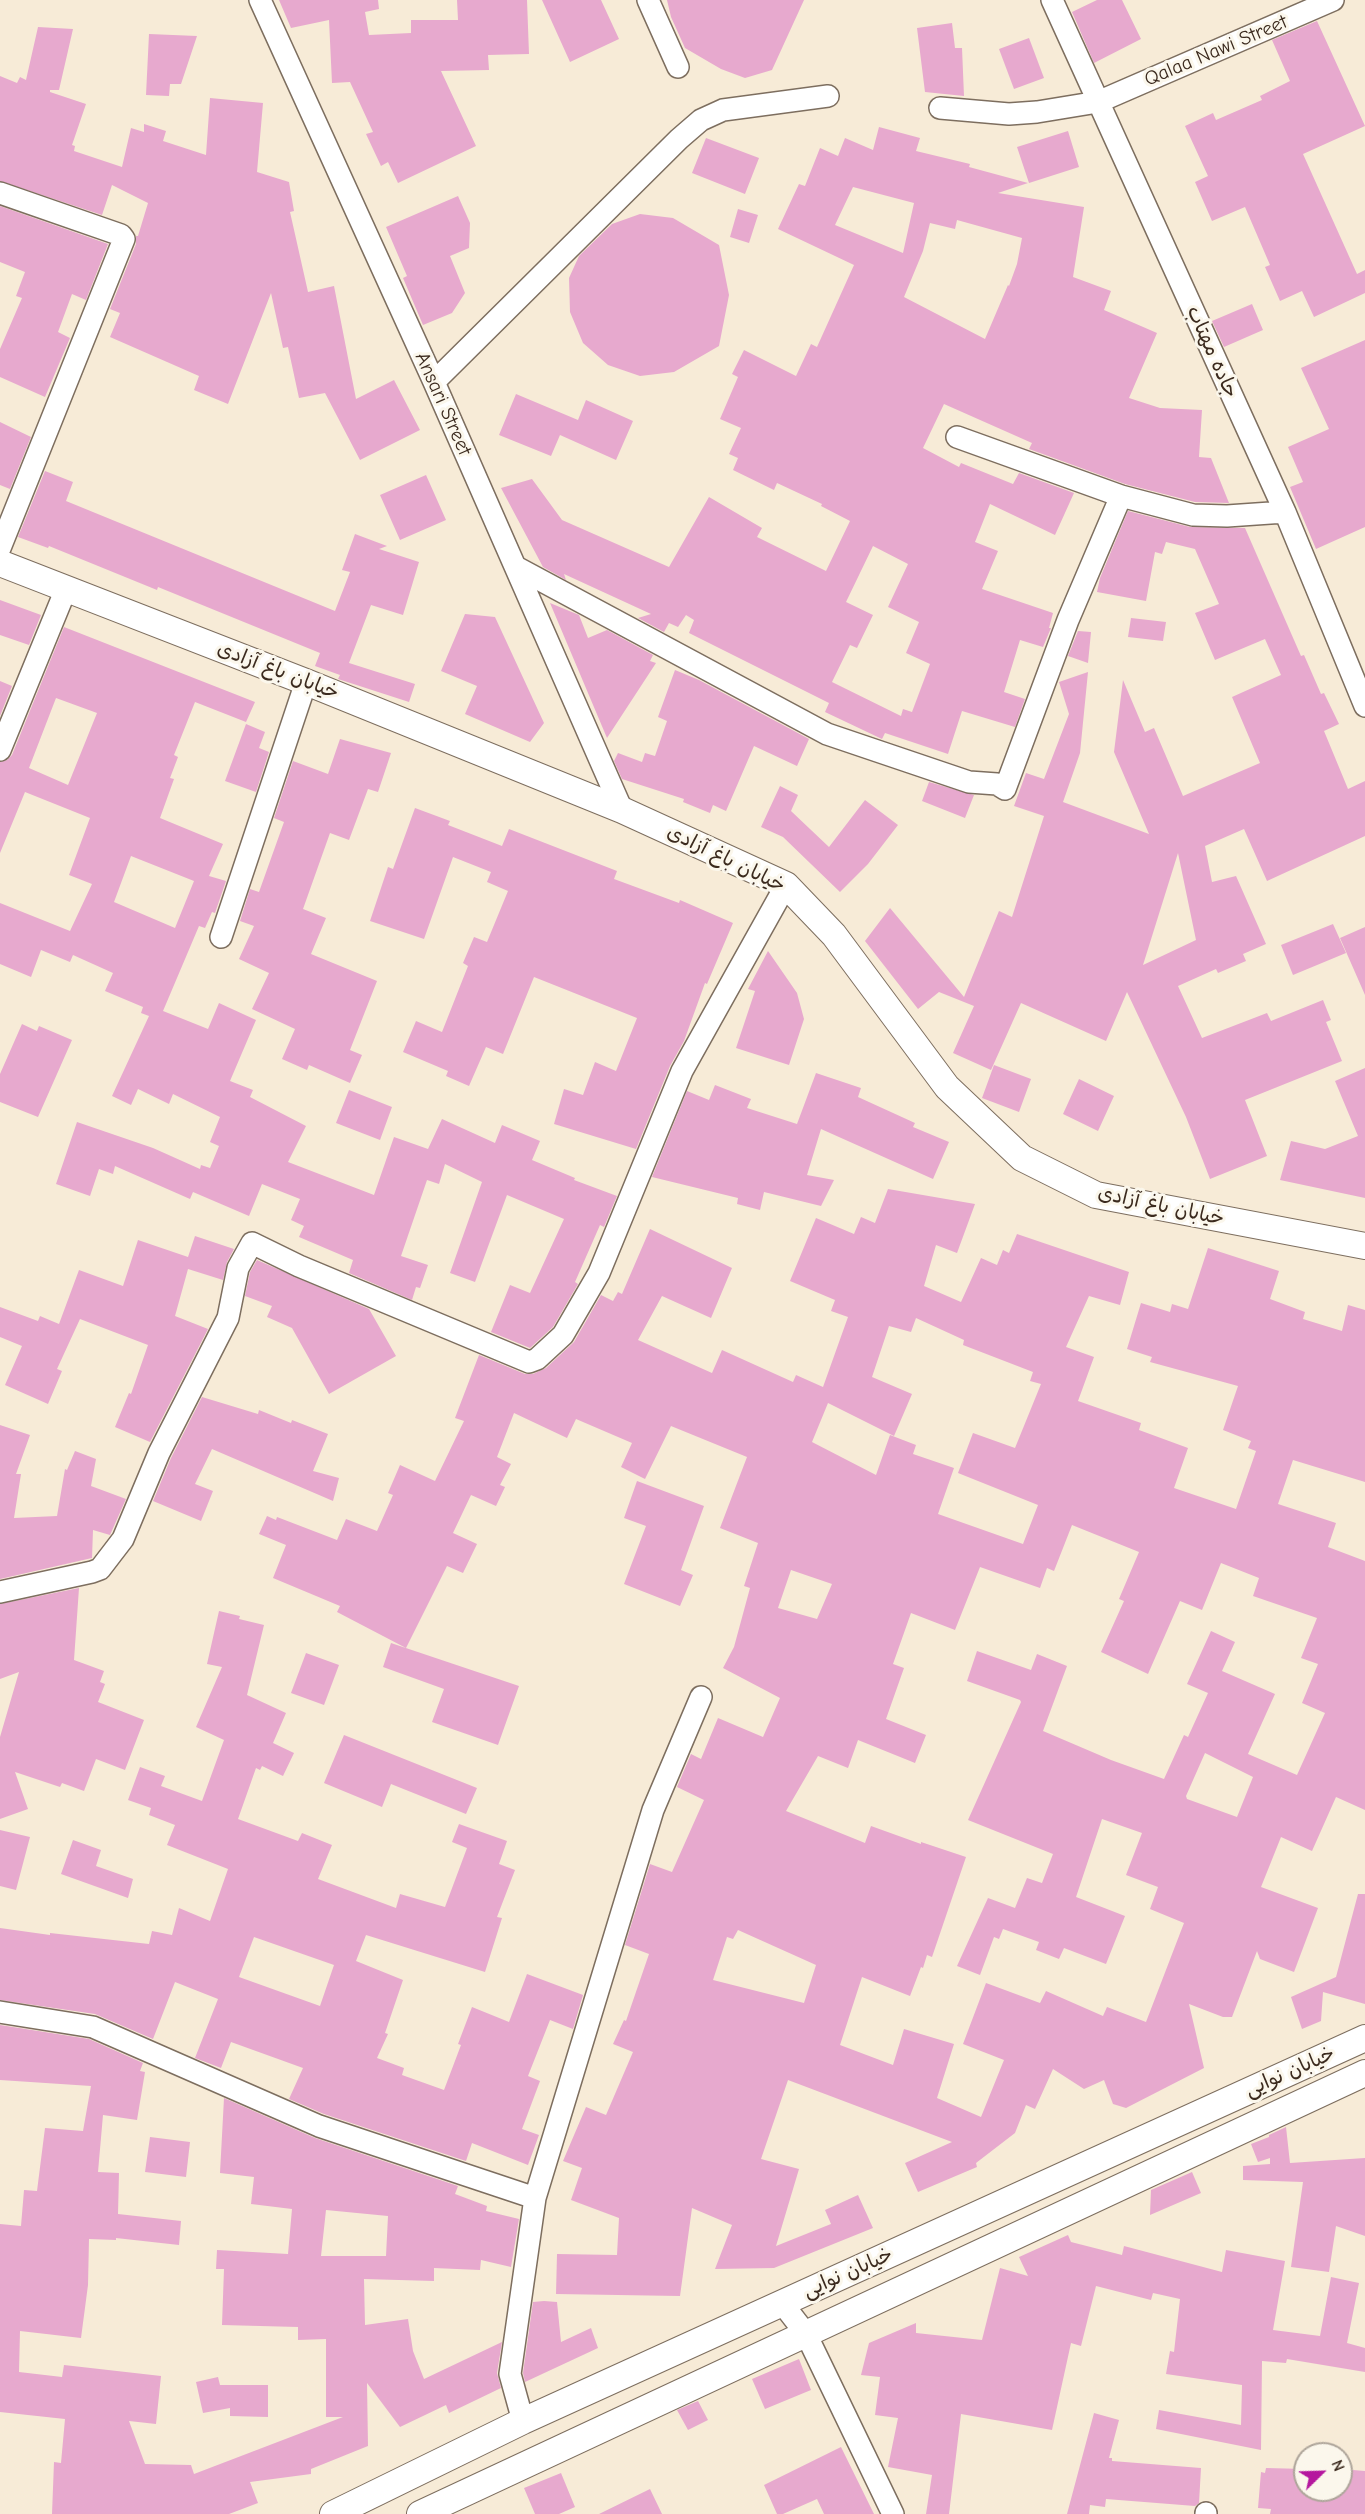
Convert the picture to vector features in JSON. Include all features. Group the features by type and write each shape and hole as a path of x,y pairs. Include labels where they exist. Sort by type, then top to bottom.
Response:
{"street":[{"name":"Ansari Street","path":"260,0 434,382 622,810"},
{"path":"648,0 678,68"},
{"name":"جاده مهتاب","path":"1052,0 1285,512 1365,706"},
{"name":"Qalaa Nawi Street","path":"940,108 1009,114 1098,102 1333,0"},
{"path":"434,382 679,139 701,120 723,110 828,96"},
{"path":"0,193 121,235 124,239 0,548"},
{"path":"957,437 1121,496 1193,515 1227,516 1285,512"},
{"path":"516,567 827,734 969,782 997,784 1005,789 1068,620 1121,496"},
{"name":"خیابان باغ آزادی","path":"0,563 306,682 622,810 786,885 834,935 947,1087 1022,1158 1096,1195 1365,1246"},
{"path":"0,750 66,589"},
{"path":"221,937 306,682"},
{"path":"0,1592 100,1569 123,1539 159,1453 228,1318 238,1268 252,1243 299,1266 529,1362 537,1359 563,1335 599,1273 682,1071 786,885"},
{"path":"523,2421 510,2374 535,2198 653,1810 701,1697"},
{"path":"0,2012 93,2027 319,2126 535,2198"},
{"name":"خیابان نوایی","path":"333,2514 523,2421 1365,2038"},
{"name":"خیابان نوایی","path":"420,2514 1365,2073"},
{"path":"782,2303 806,2334 892,2514"}],"building":[{"path":"279,0 378,0 379,9 365,12 369,35 411,33 411,20 458,20 457,0 527,0 529,54 488,55 489,70 441,71 476,146 398,183 388,162 381,166 366,134 373,132 350,82 332,83 329,20 291,28"},
{"path":"542,0 601,0 619,39 570,62"},
{"path":"667,0 804,0 772,70 745,78 721,69 685,48 671,17"},
{"path":"1097,0 1122,0 1141,39 1094,63 1072,12"},
{"path":"1317,21 1365,126 1303,154 1357,274 1365,270 1365,293 1314,317 1302,291 1280,301 1265,267 1270,265 1245,207 1212,221 1195,182 1208,176 1185,126 1213,113 1216,120 1262,100 1260,96 1290,81 1272,40"},
{"path":"952,23 955,48 962,48 964,96 925,92 917,28"},
{"path":"38,27 73,29 59,90 50,90 50,92 86,104 72,145 75,146 74,151 122,167 131,128 144,132 144,124 166,131 163,141 206,155 210,98 263,103 257,172 289,182 294,211 290,212 308,292 334,286 356,399 394,380 420,430 360,460 325,393 299,398 288,347 283,348 271,293 228,404 194,390 199,376 110,337 120,313 110,309 136,244 136,236 138,236 148,203 112,185 102,215 0,181 0,76 17,83 20,77 26,80"},
{"path":"149,34 197,36 181,84 170,84 169,96 146,95"},
{"path":"1029,38 1044,78 1014,89 999,49"},
{"path":"879,127 920,138 916,151 970,164 969,167 1028,183 998,193 1084,207 1073,277 1111,291 1104,310 1157,333 1129,398 1160,408 1202,410 1199,457 1211,458 1229,503 1195,502 1125,484 1029,449 1032,443 944,404 923,448 959,467 961,463 1013,484 1019,473 1074,493 1055,535 990,504 975,542 998,551 982,589 1053,613 1049,628 1051,628 1043,647 1020,640 1004,692 1025,699 1015,727 962,711 948,754 885,733 882,739 825,712 829,703 689,633 694,620 686,615 678,627 669,623 664,632 638,618 651,614 564,574 566,580 543,567 501,488 532,479 562,520 669,567 709,497 762,528 757,537 826,571 850,521 821,506 822,504 777,483 774,490 733,470 738,458 729,454 741,428 720,419 738,377 732,374 744,350 796,376 811,344 817,347 854,265 778,229 799,184 805,186 820,148 838,156 845,138 873,150","holes":["853,187 914,203 903,253 835,225","957,220 1022,238 1017,264 1009,286 985,339 904,297 923,251 930,223 955,229","873,546 908,564 888,607 919,622 906,653 930,664 912,712 903,709 901,716 832,682 850,645 857,648 873,615 846,602"]},
{"path":"1068,131 1079,167 1029,183 1017,147"},
{"path":"706,138 759,158 745,194 692,173"},
{"path":"458,196 470,223 469,248 450,256 465,293 452,313 423,325 403,278 407,276 386,227"},
{"path":"0,206 108,244 86,300 72,294 58,332 70,338 45,397 0,377 0,349 22,298 16,296 25,272 0,262"},
{"path":"738,209 758,215 749,243 730,237"},
{"path":"640,214 673,218 719,245 729,295 719,346 674,372 640,376 608,365 583,343 570,312 569,278 579,256 612,224"},
{"path":"1252,304 1263,330 1224,347 1212,321"},
{"path":"1365,340 1365,527 1316,549 1290,487 1303,482 1288,447 1329,429 1301,368"},
{"path":"516,394 578,420 586,400 633,421 616,460 560,435 551,456 499,435"},
{"path":"0,422 31,437 10,489 0,485"},
{"path":"45,471 73,482 66,501 335,611 350,572 342,570 355,534 387,546 379,549 419,562 403,615 371,605 349,663 415,684 409,702 338,679 340,675 315,666 320,653 158,587 157,590 49,546 48,548 18,537"},
{"path":"426,475 446,520 400,540 380,495"},
{"path":"1128,511 1190,527 1245,528 1301,656 1304,655 1321,694 1324,693 1339,724 1324,731 1348,789 1365,781 1365,836 1267,881 1244,829 1205,846 1212,882 1236,876 1266,944 1243,954 1246,961 1218,973 1216,969 1178,986 1202,1038 1267,1013 1271,1021 1323,1000 1331,1020 1326,1022 1342,1061 1245,1100 1267,1156 1210,1179 1186,1117 1127,992 1106,1041 1021,1003 991,1070 953,1053 974,1006 939,992 918,1009 865,941 890,908 964,997 999,911 1012,917 1044,816 1014,806 1026,773 1044,779 1069,714 1059,682 1088,672 1080,753 1063,802 1149,834 1114,752 1123,680 1145,732 1154,728 1183,796 1260,763 1232,697 1281,675 1265,639 1215,660 1195,613 1219,604 1195,549 1166,542 1162,554 1155,552 1146,601 1097,592 1100,578","holes":["1178,853 1196,940 1143,965"]},
{"path":"0,600 41,615 29,645 0,635"},
{"path":"550,603 579,615 588,638 607,630 653,655 650,661 656,663 607,738"},
{"path":"465,614 495,617 544,723 530,742 465,714 477,686 441,671"},
{"path":"1131,618 1166,622 1163,641 1128,637"},
{"path":"64,627 255,702 246,722 195,702 174,755 178,757 170,778 174,779 160,818 223,844 209,876 226,881 215,913 212,912 205,928 199,926 163,1011 208,1029 219,1003 256,1020 230,1081 253,1090 250,1097 306,1126 288,1162 374,1195 394,1137 428,1149 442,1119 495,1143 502,1125 540,1141 532,1160 575,1178 574,1180 617,1196 604,1227 600,1225 575,1282 578,1284 553,1327 530,1348 491,1332 510,1285 530,1293 564,1219 507,1195 475,1282 450,1273 482,1182 445,1164 439,1184 427,1180 401,1256 428,1265 420,1288 416,1287 412,1300 349,1273 353,1260 299,1237 304,1226 291,1220 300,1199 262,1184 249,1216 193,1192 190,1199 115,1166 113,1174 99,1169 90,1196 56,1184 77,1122 153,1148 200,1169 201,1165 210,1168 219,1146 210,1142 220,1117 173,1094 169,1104 138,1089 131,1105 112,1096 149,1016 141,1013 143,1007 105,991 113,973 73,955 70,962 41,950 31,977 0,964 0,903 70,931 92,884 69,875 90,818 25,792 0,853 0,762 12,755","holes":["56,698 97,713 68,785 29,768","131,856 194,881 175,928 114,902"]},
{"path":"1078,631 1091,632 1088,663 1068,656"},
{"path":"675,670 699,680 809,739 797,766 754,746 726,811 713,805 710,813 683,802 684,799 622,779 614,761 618,753 642,762 645,753 655,756 667,721 658,717"},
{"path":"0,681 12,686 0,716"},
{"path":"246,724 265,732 259,748 269,752 256,792 225,781"},
{"path":"340,739 391,753 378,792 368,789 349,840 330,833 303,909 326,918 311,954 377,981 350,1050 362,1055 350,1083 309,1065 307,1070 282,1059 295,1029 252,1009 269,973 239,959 254,926 240,921 250,889 259,892 284,822 274,818 293,761 328,774"},
{"path":"929,782 974,795 965,818 922,801"},
{"path":"780,786 798,795 791,811 829,847 865,800 898,825 868,864 840,892 783,837 761,827"},
{"path":"415,808 450,821 448,825 502,846 509,829 617,871 614,879 679,903 680,900 733,923 707,984 705,983 684,1041 670,1066 636,1149 554,1124 564,1089 583,1095 595,1062 616,1071 637,1018 534,977 503,1054 486,1047 469,1086 446,1076 448,1071 403,1052 416,1021 442,1032 468,966 463,963 474,937 487,942 508,891 487,882 491,872 453,857 424,939 370,921 388,867 393,869"},
{"path":"1333,924 1346,953 1293,975 1281,945"},
{"path":"1365,927 1365,995 1340,938"},
{"path":"768,951 797,993 804,1019 789,1065 736,1048 755,991 748,989"},
{"path":"22,1024 37,1031 39,1026 72,1040 38,1117 0,1102 0,1074"},
{"path":"994,1065 1031,1079 1019,1112 982,1098"},
{"path":"1365,1068 1365,1198 1280,1180 1291,1141 1325,1149 1358,1136 1335,1081"},
{"path":"816,1073 861,1088 858,1097 915,1123 913,1127 949,1142 933,1179 821,1129 807,1175 834,1180 821,1206 764,1192 760,1210 737,1204 738,1198 652,1177 687,1091 709,1100 715,1085 751,1099 747,1108 797,1124"},
{"path":"1079,1079 1114,1096 1098,1131 1063,1114"},
{"path":"349,1090 392,1107 380,1140 336,1123"},
{"path":"888,1189 975,1204 957,1253 936,1245 924,1286 961,1302 981,1258 997,1265 1003,1250 1009,1253 1017,1234 1129,1272 1120,1305 1089,1296 1066,1347 1094,1357 1078,1401 1141,1423 1139,1430 1188,1448 1174,1488 1236,1509 1256,1451 1248,1448 1251,1441 1223,1430 1238,1386 1150,1362 1152,1357 1127,1349 1141,1303 1170,1312 1172,1304 1188,1309 1208,1248 1279,1271 1270,1299 1305,1312 1303,1319 1342,1331 1348,1305 1365,1310 1365,1482 1293,1460 1278,1504 1336,1523 1328,1547 1365,1561 1365,1810 1336,1797 1312,1851 1281,1837 1261,1887 1318,1908 1294,1972 1260,1959 1257,1951 1232,2017 1223,2017 1189,2004 1204,2068 1126,2108 1113,2104 1104,2080 1084,2089 1053,2069 1035,2109 1026,2105 1015,2133 976,2163 977,2167 918,2192 905,2163 952,2142 788,2080 761,2159 799,2169 776,2246 831,2224 825,2210 858,2195 873,2228 774,2268 715,2269 732,2225 692,2208 680,2296 556,2294 557,2254 617,2255 619,2218 571,2200 582,2168 563,2161 586,2107 606,2115 633,2052 613,2044 624,2020 626,2021 649,1954 625,1945 650,1864 672,1872 704,1800 677,1787 691,1754 701,1759 718,1718 763,1737 780,1698 723,1668 734,1647 750,1588 744,1586 758,1543 720,1528 747,1457 671,1426 645,1479 621,1467 632,1443 576,1419 567,1438 514,1413 497,1457 511,1464 500,1485 505,1487 496,1506 471,1495 453,1533 477,1544 463,1573 447,1566 406,1648 337,1612 340,1606 273,1578 286,1545 259,1534 267,1516 276,1520 277,1517 337,1540 346,1519 377,1531 393,1495 388,1493 400,1465 435,1481 464,1421 455,1418 479,1355 525,1374 533,1374 546,1368 574,1342 601,1295 613,1301 618,1292 622,1294 650,1229 732,1268 711,1318 662,1296 638,1340 712,1373 722,1350 793,1382 796,1375 823,1387 848,1317 831,1311 835,1300 790,1281 816,1218 854,1234 861,1217 875,1223","holes":["916,1318 964,1340 963,1345 1033,1372 1030,1381 1041,1384 1015,1448 973,1433 958,1473 1038,1505 1023,1544 938,1514 954,1468 913,1454 916,1445 890,1435 876,1475 812,1442 828,1403 894,1436 912,1394 872,1377 889,1326 911,1332","1072,1525 1139,1552 1119,1599 1124,1601 1101,1652 1148,1674 1180,1601 1202,1610 1221,1563 1259,1578 1253,1596 1317,1618 1301,1658 1318,1664 1302,1703 1325,1713 1297,1775 1248,1754 1275,1694 1222,1671 1235,1642 1211,1631 1187,1684 1208,1693 1188,1737 1184,1735 1164,1779 1111,1760 1043,1731 1067,1666 1037,1654 1031,1670 977,1651 967,1681 1021,1702 968,1820 1053,1854 1042,1883 1027,1878 1015,1908 988,1898 957,1966 980,1975 994,1937 999,1939 1003,1929 1039,1942 1036,1950 1059,1959 1064,1948 1106,1964 1125,1916 1076,1897 1102,1819 1142,1833 1126,1875 1158,1887 1150,1909 1184,1923 1146,2022 1107,2007 1103,2016 1046,1991 1040,2003 986,1983 963,2044 1004,2060 981,2117 937,2098 954,2044 904,2029 893,2065 840,2045 862,1977 910,1996 927,1955 932,1957 966,1857 871,1826 865,1843 786,1811 818,1756 848,1768 858,1740 915,1763 926,1735 886,1719 904,1668 893,1664 911,1613 955,1630 980,1567 1040,1588 1047,1568 1054,1571","791,1570 832,1584 817,1619 778,1608","1205,1753 1253,1777 1237,1817 1187,1799 1186,1796","738,1930 816,1965 804,2003 713,1980 727,1937 733,1939"]},
{"path":"195,1236 234,1249 227,1262 223,1280 188,1269 175,1316 208,1329 150,1442 115,1427 129,1393 131,1394 148,1345 80,1319 57,1369 62,1371 48,1404 5,1385 22,1346 0,1337 0,1307 38,1321 40,1316 59,1324 79,1270 123,1286 138,1240 188,1257"},
{"path":"257,1260 369,1309 396,1356 329,1394 292,1328 267,1317 272,1306 245,1296 250,1272"},
{"path":"202,1397 258,1414 259,1410 328,1434 313,1471 339,1478 333,1501 212,1449 195,1484 213,1491 201,1521 153,1501 171,1458"},
{"path":"0,1425 30,1435 16,1474 21,1474 14,1518 57,1516 65,1469 67,1470 75,1451 96,1459 91,1486 126,1499 110,1535 93,1530 92,1558 0,1579"},
{"path":"637,1481 704,1506 681,1570 693,1575 680,1606 624,1584 646,1526 624,1518"},
{"path":"79,1588 74,1660 104,1671 100,1682 105,1684 98,1702 144,1720 125,1770 96,1759 84,1791 62,1783 60,1787 15,1772 28,1809 0,1819 0,1737 19,1672 0,1679 0,1604"},
{"path":"219,1611 264,1625 247,1695 286,1713 273,1743 294,1753 283,1776 262,1766 260,1770 256,1768 238,1819 298,1841 302,1833 332,1845 318,1879 396,1908 400,1894 445,1907 467,1848 452,1842 459,1824 507,1841 499,1864 515,1870 497,1917 502,1918 485,1972 366,1935 356,1961 403,1980 385,2033 388,2034 377,2058 404,2068 402,2075 444,2090 472,2007 509,2022 527,1974 583,1995 573,2029 550,2020 528,2076 540,2081 522,2129 539,2135 528,2165 472,2143 466,2161 324,2114 289,2099 303,2068 231,2042 221,2068 195,2058 218,1999 175,1982 153,2039 95,2014 0,2000 0,1928 149,1944 152,1931 172,1935 179,1908 210,1921 228,1869 167,1845 175,1825 149,1815 151,1808 128,1800 140,1767 165,1776 161,1786 202,1801 224,1740 196,1727 222,1667 207,1664","holes":["254,1937 334,1965 320,2006 239,1977"]},
{"path":"391,1643 519,1686 498,1745 432,1722 444,1689 383,1667"},
{"path":"306,1653 339,1665 324,1705 291,1693"},
{"path":"344,1735 477,1788 466,1814 391,1784 382,1807 324,1783"},
{"path":"0,1830 30,1837 16,1890 0,1886"},
{"path":"73,1840 101,1850 96,1866 133,1879 128,1898 61,1874"},
{"path":"1358,1894 1365,1894 1365,2004 1323,1992 1321,2021 1302,2029 1291,1997 1336,1977"},
{"path":"0,2025 89,2039 143,2063 140,2071 145,2072 137,2120 103,2115 98,2172 119,2173 118,2214 181,2221 179,2245 116,2238 116,2240 89,2239 88,2285 81,2338 20,2331 19,2372 62,2377 64,2365 161,2376 156,2424 129,2421 145,2464 191,2465 194,2474 343,2417 326,2417 326,2339 298,2340 298,2327 222,2325 224,2269 216,2269 217,2250 288,2254 292,2209 251,2204 254,2177 220,2173 224,2098 315,2138 458,2186 455,2194 487,2206 486,2211 519,2219 511,2267 481,2260 480,2270 434,2268 434,2281 364,2279 365,2325 408,2319 413,2351 424,2379 502,2342 497,2373 501,2388 449,2413 446,2405 400,2427 367,2383 368,2446 311,2469 311,2474 250,2482 258,2503 229,2514 52,2514 54,2462 61,2463 65,2419 0,2412 0,2224 21,2226 24,2190 37,2191 45,2128 83,2131 91,2086 0,2080","holes":["326,2210 388,2216 386,2256 321,2256"]},
{"path":"1286,2127 1290,2163 1365,2158 1365,2236 1336,2226 1329,2272 1291,2267 1303,2182 1243,2180 1243,2166 1270,2164 1270,2158 1258,2162 1251,2144"},
{"path":"150,2137 190,2142 186,2177 145,2172"},
{"path":"1192,2172 1201,2193 1150,2215 1151,2190"},
{"path":"1068,2235 1071,2242 1122,2255 1124,2246 1222,2272 1226,2250 1285,2261 1273,2330 1320,2336 1331,2277 1359,2283 1347,2343 1365,2348 1365,2372 1287,2359 1286,2363 1262,2361 1261,2450 1156,2429 1159,2410 1241,2425 1242,2385 1166,2374 1170,2351 1174,2352 1180,2299 1153,2293 1151,2300 1096,2286 1081,2346 1071,2343 1052,2430 961,2414 949,2514 926,2514 932,2475 888,2467 898,2418 875,2415 880,2377 861,2375 869,2343 916,2323 916,2333 982,2340 1000,2268 1028,2276 1019,2257"},
{"path":"533,2302 557,2302 561,2342 591,2328 598,2348 525,2382 523,2373"},
{"path":"799,2359 811,2390 765,2409 752,2379"},
{"path":"218,2377 220,2385 268,2385 268,2417 230,2416 230,2408 203,2413 196,2382"},
{"path":"698,2401 708,2420 688,2430 677,2410"},
{"path":"1094,2413 1119,2420 1109,2458 1112,2458 1112,2461 1201,2468 1199,2503 1195,2506 1106,2499 1105,2507 1090,2505 1089,2514 1067,2514"},
{"path":"841,2447 874,2514 824,2514 817,2499 783,2514 777,2514 764,2485"},
{"path":"1266,2468 1293,2469 1293,2502 1353,2502 1353,2470 1365,2471 1365,2514 1270,2514 1271,2509 1258,2508 1261,2472 1265,2473"},
{"path":"561,2473 575,2507 559,2514 535,2514 524,2488"},
{"path":"650,2489 662,2514 599,2514"}]}
